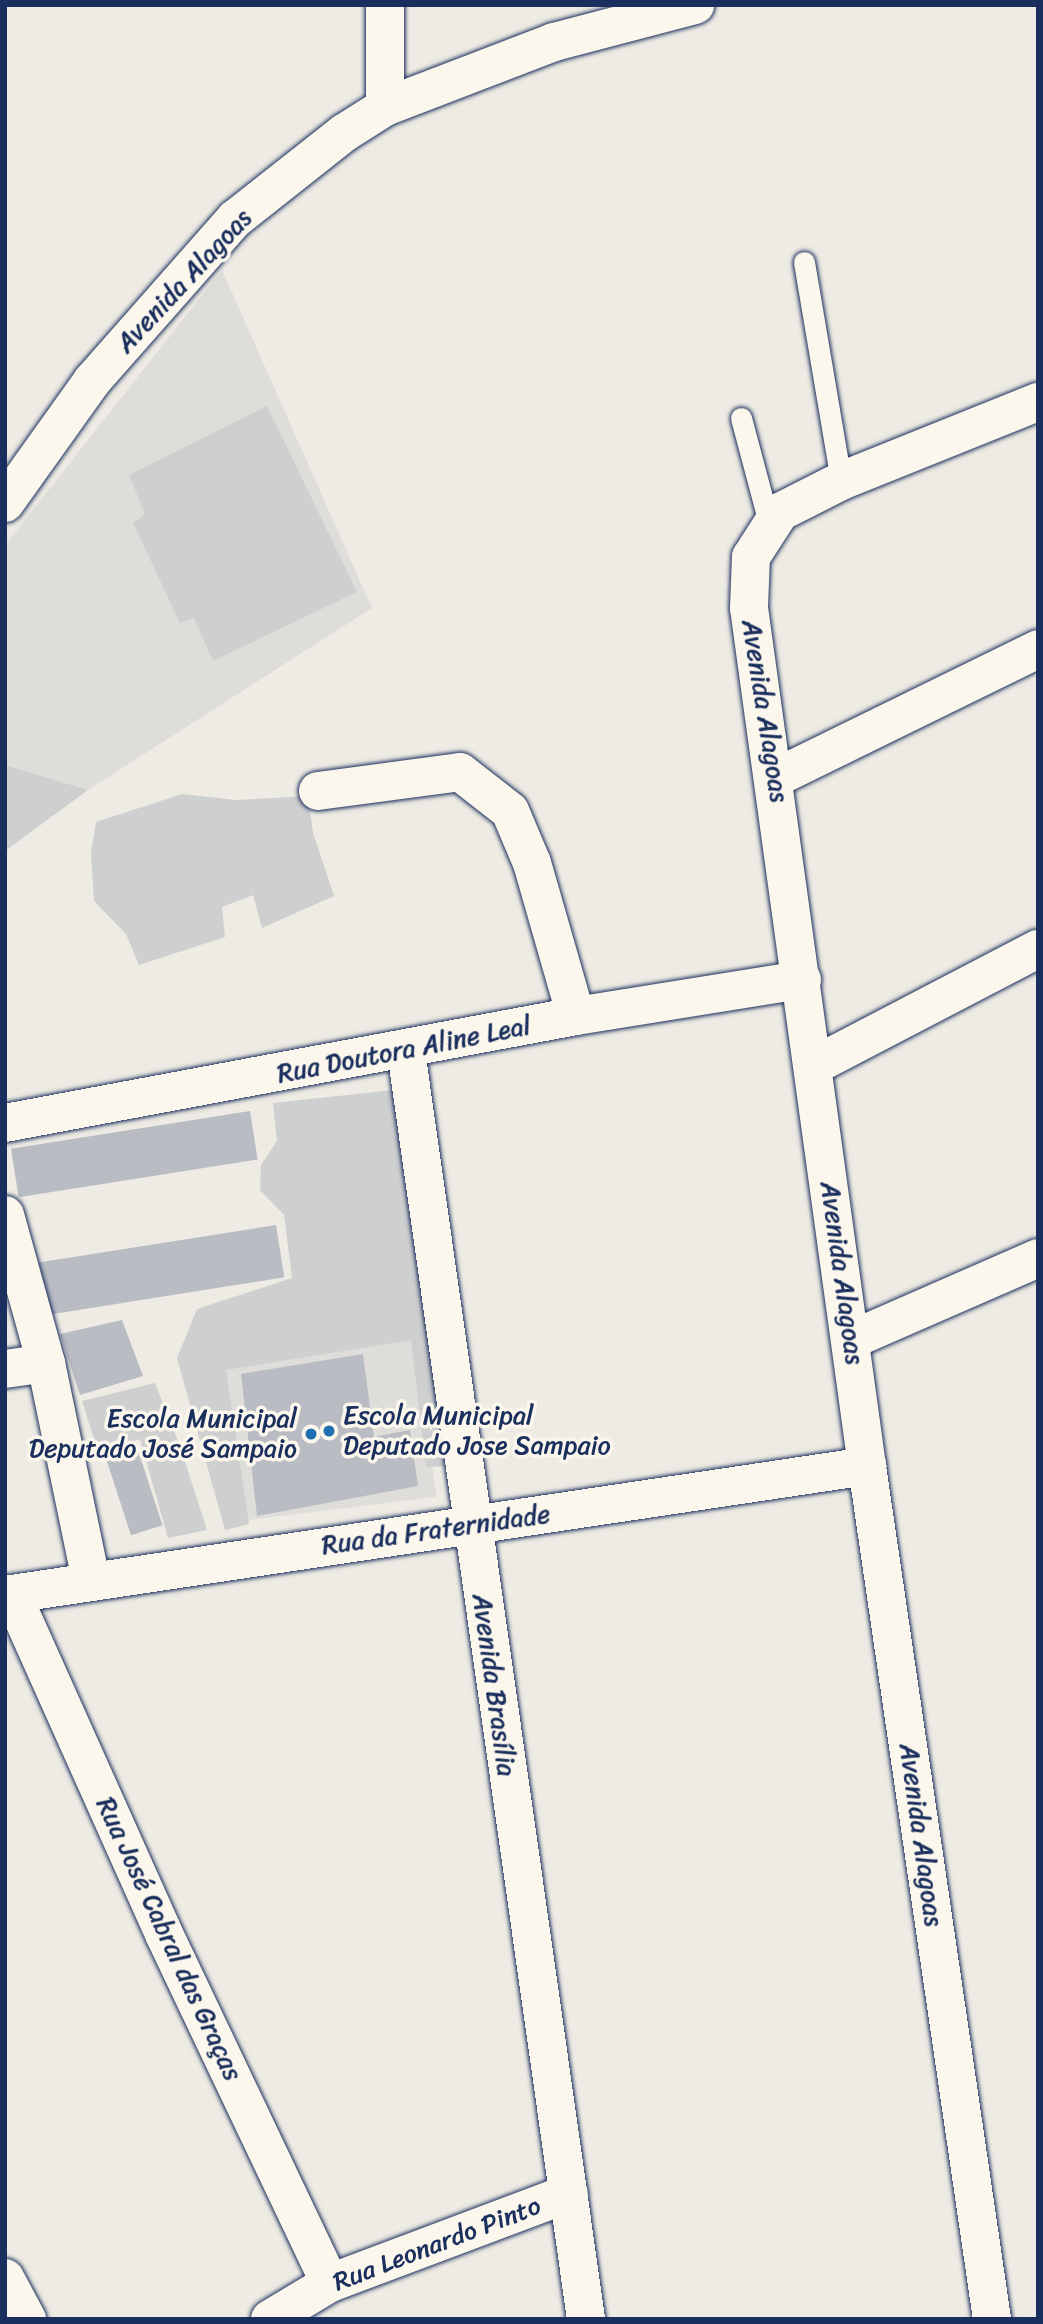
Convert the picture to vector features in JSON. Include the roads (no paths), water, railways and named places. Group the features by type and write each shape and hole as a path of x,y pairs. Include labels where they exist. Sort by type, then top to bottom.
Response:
{"street":[{"path":"384,5 385,107"},
{"name":"Avenida Alagoas","path":"5,503 92,382 235,219 344,132 385,107 554,41 695,5"},
{"name":"Avenida Alagoas","path":"992,2319 867,1466 853,1339 749,608 751,557 780,512 841,481 1038,402"},
{"path":"775,778 1038,649"},
{"path":"318,791 460,772 510,811 532,863 576,1016"},
{"path":"813,1066 1038,949"},
{"name":"Rua Doutora Aline Leal","path":"5,1123 406,1051 576,1016 802,980"},
{"name":"Avenida Brasília","path":"406,1051 470,1526 586,2319"},
{"path":"5,1215 46,1363 91,1580"},
{"path":"853,1339 1038,1258"},
{"path":"5,1369 46,1363"},
{"name":"Rua da Fraternidade","path":"9,1595 91,1580 867,1466"},
{"name":"Rua José Cabral das Graças","path":"9,1595 164,1934 331,2283"},
{"name":"Rua Leonardo Pinto","path":"270,2319 331,2283 569,2193"},
{"path":"5,2278 27,2319"}],"lane":[{"path":"804,262 841,481"},
{"path":"741,418 770,527"}],"place":[{"name":"Escola Municipal Deputado Jose Sampaio","path":"329,1431"},
{"name":"Escola Municipal Deputado José Sampaio","path":"311,1434"}]}
